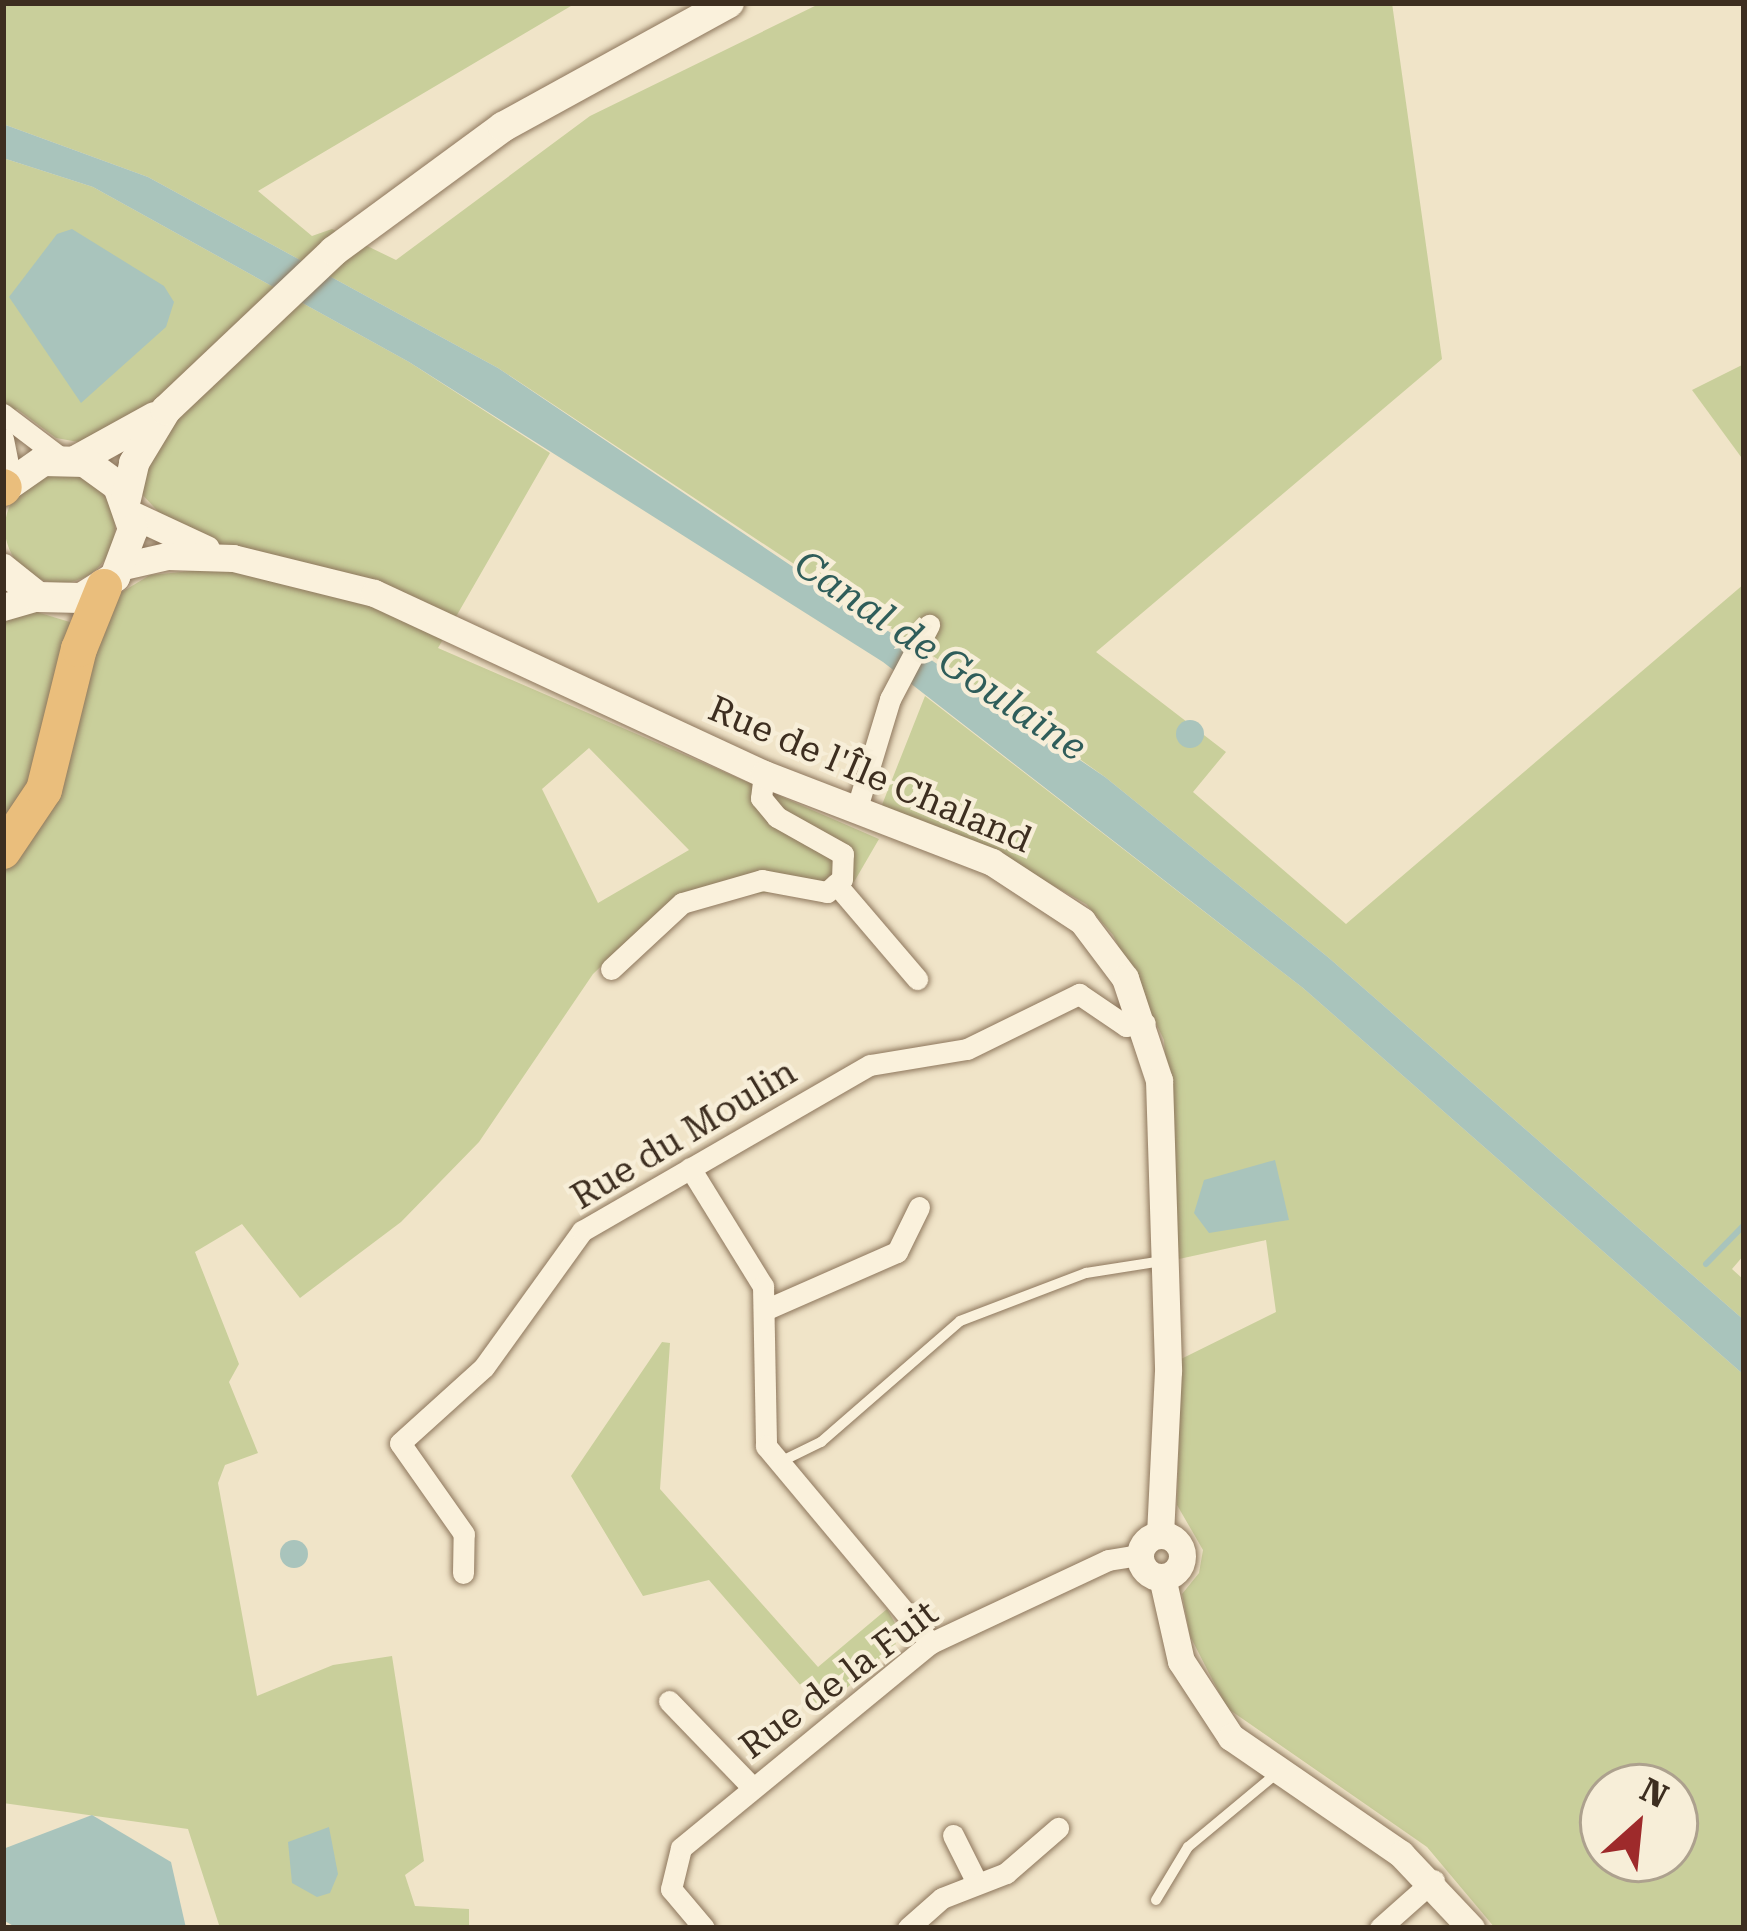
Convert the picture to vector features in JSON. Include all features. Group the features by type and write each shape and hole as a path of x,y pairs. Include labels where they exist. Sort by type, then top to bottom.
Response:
{"highway":[{"path":"3,851 44,790 79,649 113,576"}],"main road":[{"path":"3,569 38,596 72,600 113,576 134,463 166,410 264,313 334,251 503,127 729,3"},
{"path":"5,486 166,410"},
{"path":"69,459 106,474 129,507"}],"street":[{"path":"3,414 24,437 69,459"},
{"path":"3,439 5,486"},
{"name":"Rue de l'Île Chaland","path":"129,507 233,558"},
{"name":"Rue de l'Île Chaland","path":"113,576 167,556 233,558 303,571 410,608 764,774 1046,890 1114,958 1145,1023 1160,1090 1167,1260 1150,1545 1177,1542 1182,1557 1162,1577 1165,1614 1194,1685 1232,1737 1277,1773"},
{"path":"3,608 38,596"},
{"path":"856,811 890,699 924,630"},
{"path":"610,969 682,903 762,880 827,892 836,884 843,854 777,817 761,798 764,774"},
{"path":"836,884 917,980"},
{"name":"Rue du Moulin","path":"463,1574 464,1534 403,1454 404,1435 484,1367 582,1231 870,1065 967,1049 1079,994 1126,1026 1145,1023"},
{"path":"690,1168 763,1286 767,1310 761,1435 931,1643"},
{"path":"767,1310 897,1252 919,1207"},
{"name":"Rue de la Fuit","path":"704,1928 670,1889 672,1862 752,1786 931,1643 1150,1545"},
{"path":"669,1701 752,1786"},
{"path":"1277,1773 1434,1880 1471,1928"},
{"path":"908,1928 942,1898 1006,1874 1058,1828"},
{"path":"953,1835 977,1882"},
{"path":"1380,1928 1434,1880"}],"lane":[{"path":"779,1462 821,1442 960,1321 1086,1273 1167,1260"},
{"path":"1156,1900 1189,1847 1277,1773"}],"green space":[{"path":"3,3 576,3 258,191 312,236 332,229 396,260 590,116 821,3 1392,3 1442,359 1096,652 1226,752 1193,792 1346,924 1744,584 1744,1255 1732,1269 1744,1280 1744,1320 1329,958 1105,777 954,670 498,368 148,177 3,124"},
{"path":"3,158 93,187 409,362 550,453 438,648 879,839 854,882 665,905 593,974 479,1142 401,1222 300,1298 242,1224 195,1252 239,1364 229,1382 258,1453 225,1465 218,1483 257,1696 333,1665 392,1656 424,1861 405,1875 415,1906 469,1909 469,1928 220,1928 188,1829 3,1803 3,623 27,609 96,630 112,598 150,575 212,569 138,490 141,470 173,426 84,443 56,438 17,409 3,415","holes":["589,748 689,850 598,903 542,789"]},
{"path":"1744,364 1744,461 1692,390"},
{"path":"60,473 81,477 99,489 111,507 115,528 111,549 99,567 81,579 60,583 39,579 21,567 9,549 5,528 9,507 21,489 39,477"},
{"path":"925,696 1303,988 1744,1375 1744,1928 1495,1928 1427,1847 1227,1708 1190,1636 1182,1594 1199,1573 1203,1550 1177,1505 1181,1359 1276,1312 1266,1240 1179,1259 1164,1040 1113,935 1086,904 978,843 880,810"},
{"path":"662,1342 670,1343 660,1489 818,1667 887,1609 900,1632 895,1645 822,1710 709,1580 643,1596 571,1476"}],"water":[{"path":"3,124 148,177 498,368 1105,777 1329,958 1744,1320 1744,1375 1303,988 883,662 409,362 93,187 3,158"},
{"path":"72,229 164,286 174,302 166,327 81,403 9,297 57,234"},
{"path":"1190,720 1200,724 1204,734 1200,744 1190,748 1180,744 1176,734 1180,724"},
{"path":"1275,1160 1289,1220 1209,1233 1194,1213 1204,1180"},
{"path":"294,1540 304,1544 308,1554 304,1564 294,1568 284,1564 280,1554 284,1544"},
{"path":"92,1815 171,1862 186,1928 17,1928 3,1920 3,1849"},
{"path":"329,1827 338,1874 330,1893 317,1897 292,1883 288,1842"}],"waterway":[{"path":"1706,1264 1744,1225"}],"water label":[{"name":"Canal de Goulaine","path":"940,656"}]}
